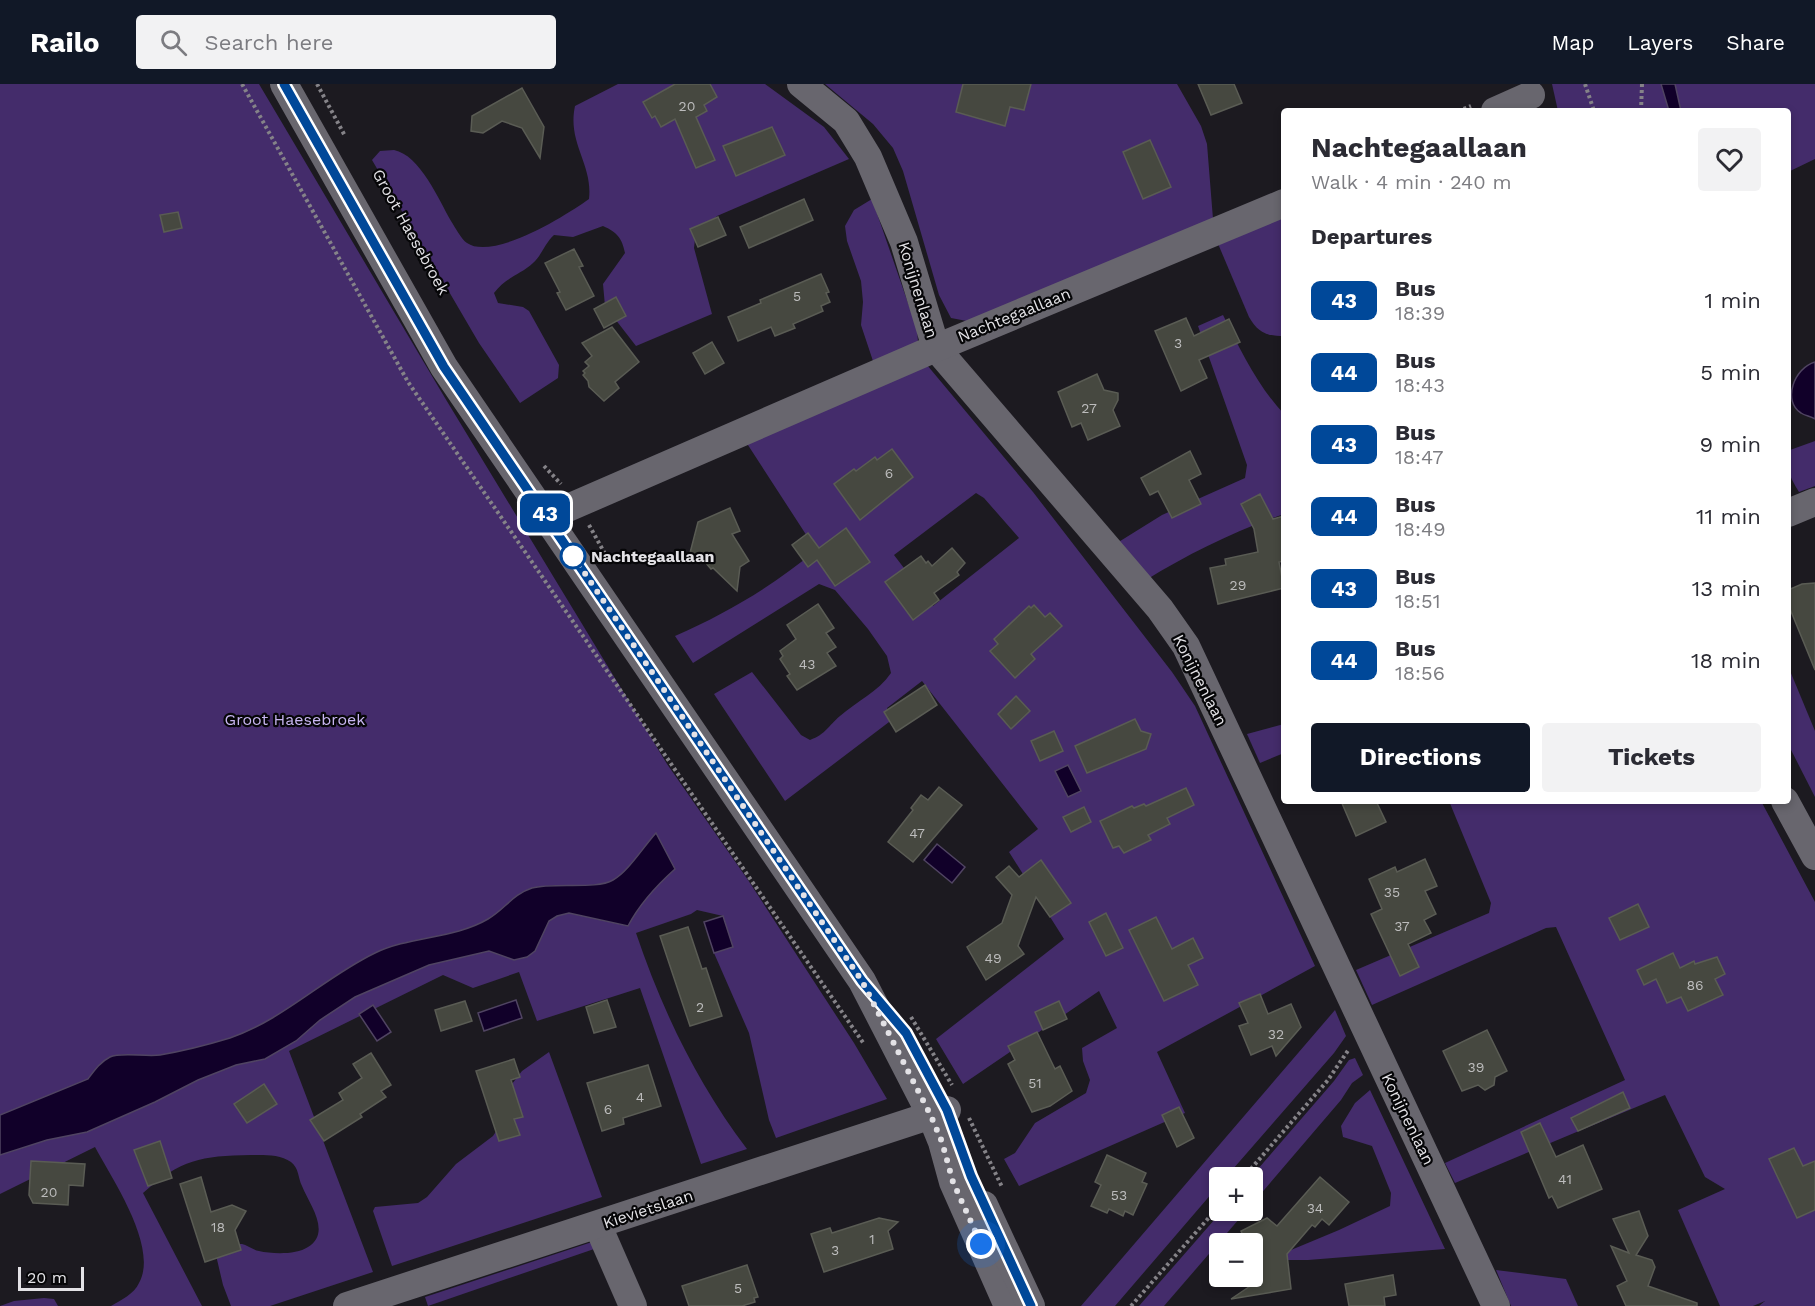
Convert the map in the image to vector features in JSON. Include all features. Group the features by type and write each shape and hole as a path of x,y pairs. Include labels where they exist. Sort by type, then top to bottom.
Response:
{"street":[{"path":"284,84 444,367 862,981 939,1113 1031,1306"},
{"name":"Konijnenlaan","path":"801,84 846,122 868,157 904,242 936,348 1160,609 1186,646 1496,1306"},
{"path":"1503,108 1532,97"},
{"name":"Nachtegaallaan","path":"548,517 936,348 1281,204"},
{"path":"1791,512 1815,502"},
{"path":"1787,804 1815,856"},
{"path":"939,1113 942,1142 953,1182 1008,1306"},
{"name":"Kievietslaan","path":"347,1306 939,1113"},
{"path":"598,1226 633,1306"}],"path":[{"path":"242,84 408,382 870,1053"},
{"path":"316,84 346,138"},
{"path":"1585,84 1593,108"},
{"path":"1641,108 1642,84"},
{"path":"539,460 566,490 575,504"},
{"path":"1253,1167 1328,1080 1341,1058 1365,1030"},
{"path":"1131,1306 1209,1217"}],"green space":[{"name":"Groot Haesebroek","path":"0,84 259,84 445,398 667,764 748,880 854,1043 887,1099 776,1138 769,1120 749,1033 714,953 733,947 723,916 697,910 636,933 657,990 682,1045 712,1098 747,1149 701,1164 640,988 537,1021 519,972 473,988 443,975 289,1051 373,1272 270,1306 231,1306 223,1285 215,1251 239,1244 264,1252 291,1253 308,1247 315,1241 318,1234 317,1218 296,1167 287,1159 277,1156 205,1158 181,1166 143,1193 202,1306 111,1306 137,1287 144,1268 143,1251 131,1214 95,1147 0,1194","holes":["671,862 675,869 648,895 628,926 569,913"]},
{"path":"618,84 765,84 824,127 849,159 717,216 695,239 694,248 712,314 636,346 605,306 603,284 625,253 618,236 603,226 573,237 554,235 533,263 503,283 494,293 498,303 523,307 529,311 559,365 558,378 520,403 479,343 372,160 380,151 394,150 412,160 428,180 456,230 467,243 479,247 511,241 548,225 589,199 587,175 574,131 575,106"},
{"path":"825,84 1177,84 1201,126 1207,144 1213,219 972,322 951,318 939,295 903,171 893,148 873,124"},
{"path":"1552,84 1661,84 1668,108 1557,108"},
{"path":"1664,84 1815,84 1815,159 1791,171 1791,108 1672,108"},
{"path":"872,199 917,329 918,342 874,364 861,325 863,302 861,281 847,241 845,226 854,210"},
{"path":"1281,212 1281,336 1264,332 1252,322 1216,239"},
{"path":"1223,315 1258,379 1281,411 1281,515 1213,543 1146,580 1117,543 1162,515 1245,478 1247,465 1198,326"},
{"path":"927,365 1033,492 1172,672 1195,706 1315,966 1157,1052 1185,1113 1019,1186 1004,1159 1015,1153 1035,1123 1086,1093 1090,1080 1083,1061 1082,1048 1117,1028 1099,991 963,1084 936,1039 1064,939 1009,852 1038,829 922,681 887,708 893,719 785,801 714,694 752,672 801,735 810,740 880,686 891,673 887,656 835,590 819,584 693,663 675,636 749,598 816,550 746,442","holes":["976,493 984,498 1019,538 933,606 894,555"]},
{"path":"1815,441 1815,486 1799,492 1791,477 1791,450"},
{"path":"1791,673 1815,731 1815,797 1791,750"},
{"path":"1281,725 1281,754 1260,763 1247,734"},
{"path":"1450,804 1763,804 1815,902 1815,1306 1759,1306 1765,1301 1753,1306 1720,1306 1678,1210 1725,1189 1705,1177 1665,1095 1455,1183 1445,1163 1625,1080 1556,927 1546,928 1372,1005 1356,970 1489,913 1491,903"},
{"path":"1335,1010 1346,1036 1334,1053 1235,1167 1209,1167 1209,1197 1115,1306 1081,1306"},
{"path":"549,1052 602,1197 392,1266 373,1211 375,1207 418,1203 427,1197 456,1164 493,1136 499,1127 512,1084 522,1071"},
{"path":"1355,1058 1363,1075 1352,1083 1341,1100 1263,1191 1263,1167 1260,1167 1334,1081 1349,1060"},
{"path":"1370,1090 1445,1249 1308,1260 1267,1260 1390,1206 1391,1193 1372,1146 1343,1137 1341,1126 1355,1103"},
{"path":"1213,1221 1237,1221 1227,1233 1209,1233 1209,1254 1164,1306 1139,1306"},
{"path":"592,1242 597,1248 428,1306 425,1297"},
{"path":"1496,1270 1566,1279 1578,1306 1511,1306"},
{"path":"54,1299 58,1306 0,1306 14,1301"}],"shaded area":[{"path":"1661,84 1675,84 1680,108 1668,108"},
{"path":"1815,362 1815,419 1795,408 1792,393 1793,385 1801,371"},
{"path":"1068,765 1081,791 1068,797 1055,771"},
{"path":"656,833 675,869 649,895 628,926 569,913 557,916 549,921 535,951 527,957 514,960 489,951 429,965 355,997 320,1020 296,1041 265,1059 236,1065 198,1080 87,1132 47,1140 0,1155 0,1115 88,1079 100,1064 110,1057 169,1053 230,1038 286,1010 375,953 403,943 475,926 532,888 596,885 613,880 630,865"},
{"path":"937,844 965,867 952,883 924,860"},
{"path":"723,916 733,947 714,953 704,922"},
{"path":"516,1000 522,1018 484,1031 478,1013"},
{"path":"373,1005 391,1032 377,1041 359,1014"}],"building":[{"path":"675,84 710,84 717,97 704,105 707,111 696,117 715,160 696,168 675,119 661,127 655,116 652,118 643,102"},
{"path":"963,84 1031,84 1024,110 1010,107 1005,126 956,112"},
{"path":"1198,84 1234,84 1242,103 1211,115"},
{"path":"522,88 544,127 540,158 522,128 502,121 483,133 471,131 472,116"},
{"path":"772,127 785,155 736,176 723,146"},
{"path":"1150,140 1171,187 1143,199 1123,152"},
{"path":"804,199 813,220 749,248 740,227"},
{"path":"178,212 182,228 164,232 160,215"},
{"path":"718,217 726,235 698,247 690,229"},
{"path":"574,249 583,266 579,267 594,296 566,310 557,293 560,292 545,263"},
{"path":"821,274 829,292 826,293 830,302 821,306 823,311 793,324 795,328 775,336 771,327 738,341 728,317 761,303 760,300"},
{"path":"616,297 626,316 604,328 594,309"},
{"path":"1186,318 1194,336 1229,319 1240,342 1199,360 1207,378 1181,391 1155,331"},
{"path":"612,327 639,362 615,382 619,388 604,401 589,387 583,375 585,373 583,371 589,366 585,362 592,356 582,343"},
{"path":"712,342 724,363 705,374 693,353"},
{"path":"1097,374 1104,390 1118,393 1118,400 1113,410 1120,426 1088,440 1081,423 1072,427 1058,392"},
{"path":"892,449 913,477 860,520 834,484 854,469 856,471 875,457 877,460"},
{"path":"1190,451 1201,474 1189,480 1201,504 1172,518 1158,491 1150,495 1141,478"},
{"path":"1260,494 1273,519 1281,517 1281,562 1279,562 1281,589 1218,604 1210,568 1226,565 1225,559 1258,552 1254,529 1241,504"},
{"path":"730,508 740,531 732,534 749,561 740,567 737,591 713,568 711,569 700,556 690,553 698,522"},
{"path":"846,528 870,562 835,586 817,560 808,567 792,545 808,533 819,548"},
{"path":"952,548 965,563 957,572 959,575 934,593 939,600 913,620 885,582 921,556 926,563 928,561 932,566"},
{"path":"1815,583 1815,670 1791,611 1791,589 1802,584"},
{"path":"818,604 834,628 826,633 836,647 827,653 836,666 797,690 787,676 790,674 780,659 783,656 780,651 796,639 787,625"},
{"path":"1034,605 1045,617 1050,613 1062,626 1031,654 1035,659 1015,678 990,651 998,644 994,639 1029,606 1031,608"},
{"path":"925,685 937,705 896,732 884,712"},
{"path":"1016,696 1030,711 1011,729 998,714"},
{"path":"1135,719 1141,731 1151,734 1146,749 1087,773 1075,746"},
{"path":"1054,731 1063,751 1040,761 1031,741"},
{"path":"939,787 962,805 913,862 888,842 913,810 911,808 921,795 928,800"},
{"path":"1186,788 1194,805 1167,818 1170,824 1148,835 1151,840 1124,853 1119,846 1113,848 1100,821 1132,806 1134,808 1144,804 1146,806"},
{"path":"1342,804 1377,804 1386,822 1356,836"},
{"path":"1084,807 1091,822 1071,832 1063,817"},
{"path":"1425,859 1437,886 1425,891 1436,914 1424,920 1431,933 1408,944 1419,967 1400,976 1371,914 1382,909 1369,879 1395,867 1397,872"},
{"path":"1041,860 1071,903 1050,917 1036,897 1018,946 1024,954 986,980 967,947 1002,923 1012,895 996,877 1009,866 1019,877"},
{"path":"1638,904 1649,927 1620,940 1609,918"},
{"path":"1106,913 1123,948 1106,956 1089,922"},
{"path":"1156,917 1172,949 1193,938 1203,958 1188,965 1198,985 1164,1001 1129,930"},
{"path":"688,927 702,969 706,968 722,1016 690,1026 660,936"},
{"path":"1673,953 1680,968 1694,961 1695,964 1717,957 1725,974 1715,979 1723,995 1688,1011 1681,997 1667,1003 1656,979 1644,985 1637,970"},
{"path":"1260,994 1268,1014 1291,1004 1301,1027 1276,1056 1272,1046 1251,1055 1239,1026 1248,1023 1239,1003"},
{"path":"607,1000 616,1027 594,1033 586,1007"},
{"path":"465,1001 472,1021 441,1031 435,1010"},
{"path":"1059,1001 1067,1019 1043,1030 1035,1012"},
{"path":"1487,1030 1507,1071 1495,1077 1494,1085 1485,1090 1478,1085 1462,1091 1443,1051"},
{"path":"1037,1032 1055,1069 1060,1066 1072,1091 1050,1106 1032,1112 1008,1064 1015,1060 1008,1046"},
{"path":"371,1053 391,1085 381,1091 386,1097 360,1114 362,1117 324,1141 310,1120 343,1100 339,1093 362,1078 353,1064"},
{"path":"514,1059 520,1077 511,1080 523,1117 514,1119 520,1135 499,1141 476,1071"},
{"path":"648,1065 661,1106 623,1118 624,1124 602,1131 587,1083"},
{"path":"264,1084 277,1104 247,1123 234,1104"},
{"path":"1623,1092 1630,1108 1578,1131 1571,1118"},
{"path":"1179,1107 1194,1138 1177,1147 1162,1115"},
{"path":"1540,1123 1556,1157 1583,1145 1602,1189 1558,1208 1552,1196 1549,1198 1521,1132"},
{"path":"160,1141 172,1178 148,1186 134,1150"},
{"path":"1794,1148 1803,1166 1815,1161 1815,1210 1797,1218 1769,1159"},
{"path":"1107,1155 1146,1173 1142,1182 1147,1184 1133,1215 1125,1211 1123,1216 1109,1209 1107,1213 1091,1206 1101,1185 1095,1182"},
{"path":"31,1161 85,1164 83,1186 69,1185 68,1205 33,1203 29,1195"},
{"path":"201,1177 211,1212 232,1205 246,1211 235,1230 241,1250 205,1262 180,1184"},
{"path":"1320,1177 1349,1202 1329,1225 1322,1219 1315,1227 1312,1225 1287,1254 1291,1289 1231,1299 1249,1287 1263,1287 1263,1233 1242,1233 1241,1231 1267,1218 1277,1226"},
{"path":"1639,1211 1648,1236 1636,1255 1652,1260 1655,1267 1648,1286 1697,1303 1697,1306 1626,1306 1617,1286 1627,1281 1611,1246 1629,1253 1613,1219"},
{"path":"879,1218 898,1222 888,1231 893,1249 824,1272 811,1234 830,1228 832,1233"},
{"path":"747,1265 758,1297 754,1298 755,1302 742,1306 689,1306 682,1286"},
{"path":"1393,1275 1396,1295 1384,1297 1385,1306 1349,1306 1345,1284"}],"bus line":[{"name":"43","path":"284,84 444,367 862,981 906,1033 947,1110 971,1176 1031,1306"}],"place":[{"name":"Nachtegaallaan","path":"573,556"}],"route":[{"path":"573,556 862,981 931,1116 942,1142 953,1182 981,1244"}]}
